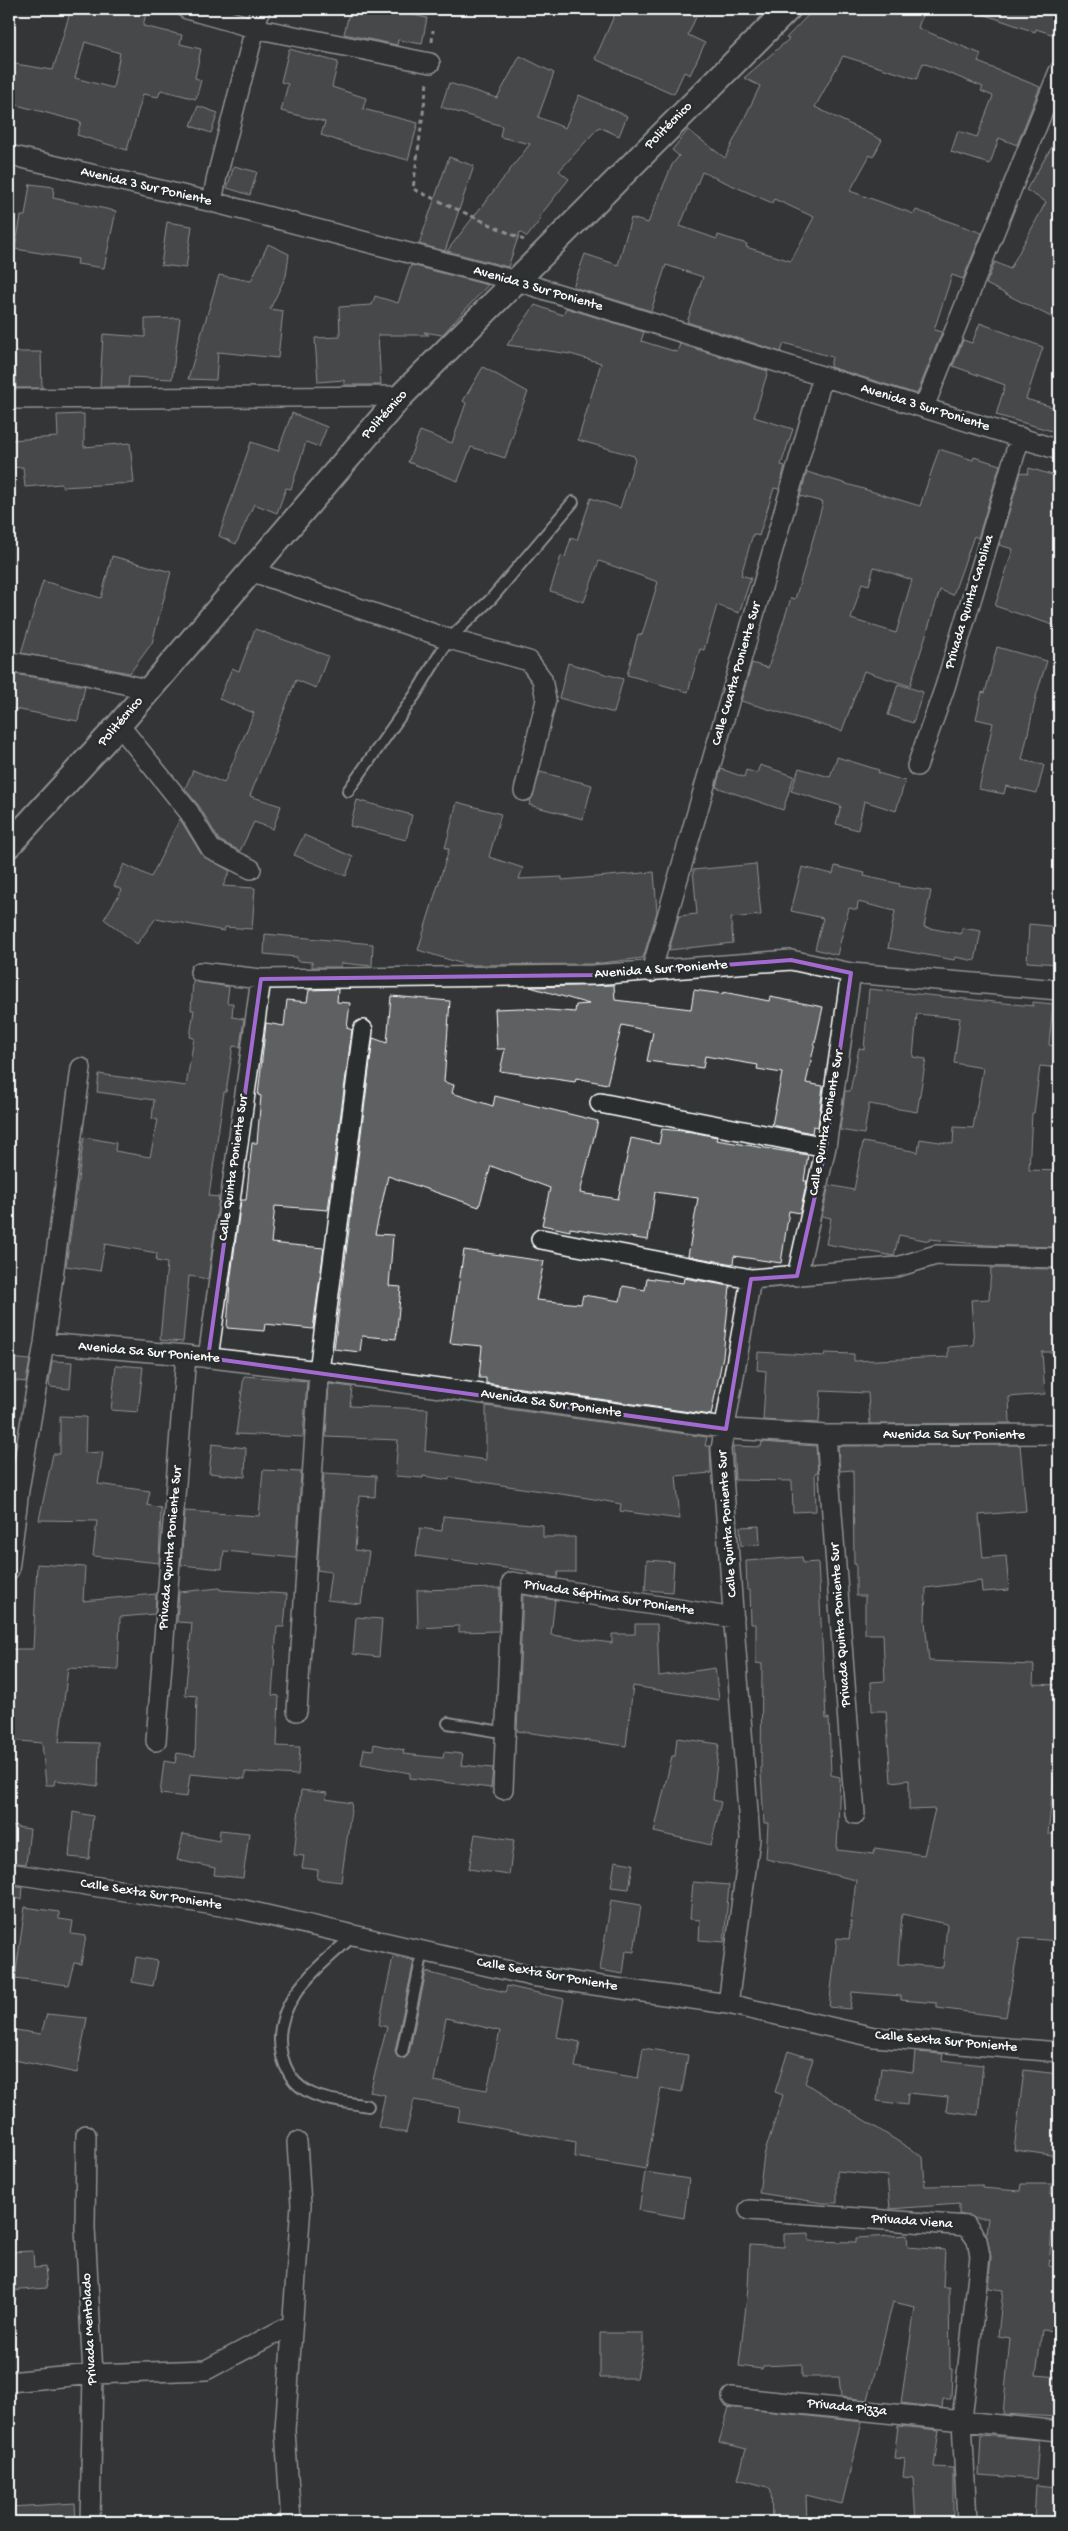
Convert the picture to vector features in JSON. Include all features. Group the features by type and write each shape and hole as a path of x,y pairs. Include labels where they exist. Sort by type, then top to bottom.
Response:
{"street":[{"path":"187,9 254,28 430,63"},
{"path":"212,202 260,9"},
{"name":"Politécnico","path":"11,838 119,725 401,396 517,281 545,249 788,9"},
{"path":"924,407 1059,71"},
{"name":"Avenida 3 Sur Poniente","path":"9,155 212,202 517,281 1059,450"},
{"name":"Calle Cuarta Poniente Sur","path":"651,972 823,376"},
{"path":"9,399 401,396"},
{"name":"Privada Quinta Carolina","path":"917,766 945,687 1020,438"},
{"path":"250,571 449,639 529,661 542,679 546,700 524,791"},
{"path":"9,662 79,673 149,690"},
{"path":"119,725 189,812 210,849 251,869"},
{"name":"Avenida 4 Sur Poniente","path":"200,972 261,978 593,975 791,960 851,972 1059,990"},
{"name":"Calle Quinta Poniente Sur","path":"797,1276 826,1147 851,972"},
{"name":"Calle Quinta Poniente Sur","path":"208,1358 261,978"},
{"path":"297,1711 319,1371 363,1030"},
{"path":"9,1570 18,1490 44,1343 81,1068"},
{"path":"600,1102 826,1147"},
{"path":"541,1239 751,1279 897,1267 936,1255 1059,1258"},
{"name":"Calle Quinta Poniente Sur","path":"728,2004 750,1839 721,1449 751,1279"},
{"name":"Avenida 5a Sur Poniente","path":"44,1343 186,1355 319,1371 726,1429 826,1435 1059,1434"},
{"name":"Privada Quinta Poniente Sur","path":"156,1741 186,1355"},
{"name":"Privada Quinta Poniente Sur","path":"826,1435 855,1814"},
{"name":"Privada Séptima Sur Poniente","path":"503,1789 512,1582 734,1618"},
{"name":"Calle Sexta Sur Poniente","path":"9,1873 240,1909 531,1976 728,2004 874,2037 1059,2052"},
{"name":"Privada Mentolado","path":"86,2136 85,2228 93,2374 90,2522"},
{"path":"291,2522 285,2430 301,2204 297,2142"},
{"name":"Privada Viena","path":"749,2210 968,2226 977,2240 980,2256 962,2420"},
{"path":"9,2382 93,2374 206,2370 291,2325"},
{"name":"Privada Pizza","path":"732,2397 1059,2431"},
{"path":"962,2420 967,2522"}],"lane":[{"path":"348,791 415,695 449,639 491,600 574,502"},
{"path":"448,1723 506,1733"},
{"path":"354,1935 309,1976 288,2006 278,2040 285,2068 302,2088 323,2097 368,2106"},
{"path":"402,2052 423,1951"}],"path":[{"path":"433,30 413,188 545,249"}],"highlighted area":[{"path":"791,960 851,973 826,1147 797,1276 751,1279 726,1429 208,1358 261,979 593,975"}],"building":[{"path":"71,9 147,9 143,26 182,35 180,44 201,49 195,78 201,80 196,99 161,90 158,97 143,94 127,150 77,135 81,122 9,103 9,63 53,70","holes":["85,42 120,53 113,88 75,78"]},
{"path":"350,9 385,16 386,9 427,18 422,44 398,40 397,45 344,34"},
{"path":"617,9 628,9 642,15 644,9 677,9 696,17 688,35 705,43 690,75 684,72 674,94 595,59"},
{"path":"814,9 924,9 918,28 981,54 978,62 1040,87 1017,145 999,138 990,164 951,152 958,131 977,137 993,96 981,91 983,87 923,63 917,79 843,56 815,107 882,140 873,157 870,155 850,191 914,214 916,210 982,233 963,279 952,275 934,330 942,332 917,394 830,367 832,357 784,343 781,352 687,322 703,277 666,265 651,311 573,287 585,254 618,265 631,218 648,223 672,165 679,156 672,150 688,130 725,158 760,86 744,78 789,39 786,38","holes":["702,172 772,203 774,199 814,217 791,261 746,247 747,244 718,235 717,239 680,226"]},
{"path":"977,9 1059,9 1059,21 1054,35 1036,29 1035,32 977,12"},
{"path":"289,49 338,62 332,87 366,98 363,109 418,123 408,160 321,135 325,122 281,111 288,84 281,82"},
{"path":"520,56 554,73 538,117 565,128 579,95 627,116 619,136 599,127 559,171 569,179 539,217 541,219 527,237 520,232 508,267 447,251 530,144 500,137 502,126 441,107 449,83 497,98"},
{"path":"198,106 218,113 211,133 191,126"},
{"path":"1059,135 1059,321 986,284 995,262 1010,269 1046,202 1026,190"},
{"path":"449,157 474,166 445,251 419,244"},
{"path":"234,166 257,172 250,195 227,188"},
{"path":"30,184 54,187 53,198 116,211 104,268 77,264 78,259 15,249 21,216 25,216"},
{"path":"167,222 192,226 186,268 161,265"},
{"path":"268,244 289,254 286,276 270,309 283,311 278,358 218,352 216,380 188,379 219,275 251,281"},
{"path":"411,265 488,285 442,335 424,332 429,335 378,335 381,385 344,385 344,380 318,382 315,338 340,337 339,307 372,305 375,296 398,303"},
{"path":"535,305 563,315 566,308 644,332 641,341 677,352 680,344 768,371 754,417 793,429 781,465 785,466 779,489 774,488 759,536 753,534 741,575 751,578 739,613 717,605 704,650 700,649 688,692 627,675 638,634 642,635 658,582 599,561 584,602 550,591 561,556 565,557 571,538 577,540 591,498 620,508 635,459 634,456 578,440 601,363 570,354 507,345"},
{"path":"180,318 172,379 129,377 128,387 100,387 103,334 145,337 145,319"},
{"path":"980,323 1043,347 1026,399 1059,409 1059,433 996,415 1005,385 953,366 963,340 972,343"},
{"path":"15,352 41,352 42,388 16,388"},
{"path":"483,367 528,392 513,428 515,429 505,458 471,447 458,481 408,462 420,431 452,443 466,403 463,401"},
{"path":"292,413 327,427 319,447 306,442 291,489 286,488 277,513 254,504 236,544 219,536 251,442 278,451"},
{"path":"84,414 84,447 130,443 134,483 62,487 61,484 25,487 23,467 9,468 9,440 58,437 57,415"},
{"path":"939,449 973,460 974,457 1000,465 978,538 974,536 953,595 940,590 910,686 864,671 842,731 741,701 752,663 768,668 791,598 795,599 813,539 823,502 800,496 807,472 920,506","holes":["874,567 912,580 896,633 851,619 862,583 869,585"]},
{"path":"1029,468 1059,477 1059,627 995,606 1013,549 999,545 1021,472 1028,474"},
{"path":"112,556 171,572 152,643 130,673 21,653 43,581 101,598"},
{"path":"255,629 328,656 316,688 296,680 250,796 281,806 273,829 254,822 240,851 219,840 199,806 185,789 193,770 224,783 254,713 219,699 232,668 239,671"},
{"path":"997,647 1047,661 1037,693 1022,760 1044,765 1037,793 1006,786 1004,794 979,789 993,723 976,719 982,692 985,693"},
{"path":"568,663 623,679 614,713 559,698"},
{"path":"14,674 85,686 78,721 9,708 9,696"},
{"path":"898,684 923,692 913,723 888,715"},
{"path":"837,757 879,770 878,773 905,781 896,811 864,801 858,830 836,824 841,806 791,791 799,768 830,777"},
{"path":"760,765 794,776 783,810 716,787 721,769 744,777 746,770 757,773"},
{"path":"540,772 592,785 583,819 529,805"},
{"path":"357,800 412,815 406,840 350,826"},
{"path":"457,802 501,814 489,857 523,868 519,879 562,877 562,880 654,872 657,912 643,958 593,964 466,965 418,950 449,849 445,848"},
{"path":"180,819 202,855 230,871 223,886 255,888 252,929 225,927 224,931 156,918 137,944 104,919 122,890 114,886 124,864 151,877"},
{"path":"304,835 353,857 346,876 294,855"},
{"path":"756,864 761,915 731,918 733,943 669,950 679,916 697,914 693,870"},
{"path":"835,866 865,873 864,876 900,884 899,886 931,891 924,927 961,934 962,928 981,931 975,961 955,957 954,960 888,948 895,911 858,902 857,910 849,908 837,955 815,949 823,918 791,911 802,867 833,874"},
{"path":"1029,924 1059,927 1059,964 1027,962"},
{"path":"265,934 373,944 372,966 341,963 341,967 312,967 312,962 297,961 297,957 264,954"},
{"path":"193,981 229,987 227,1003 233,1003 232,1017 244,1019 240,1047 233,1046 226,1092 224,1092 209,1196 219,1197 208,1279 189,1276 183,1342 160,1340 167,1263 156,1261 157,1253 105,1244 100,1271 66,1266 84,1137 116,1143 115,1151 150,1157 158,1120 152,1119 154,1100 97,1092 99,1074 186,1086 194,1038 190,1037 194,1010 191,1010"},
{"path":"614,985 615,1000 691,1009 694,990 723,994 723,992 769,1001 770,997 823,1007 806,1083 823,1086 818,1127 813,1126 812,1133 772,1125 782,1073 757,1069 758,1065 705,1056 703,1068 647,1061 653,1032 622,1025 607,1084 576,1078 575,1082 500,1071 505,1049 497,1049 495,1009 521,1008 575,1012 576,1005 589,1004 530,987"},
{"path":"338,989 337,1002 350,1003 347,1028 352,1030 328,1210 275,1206 271,1243 324,1248 313,1329 265,1324 264,1331 227,1328 230,1283 241,1200 246,1200 252,1143 257,1143 261,1096 258,1095 266,1023 284,1026 287,1000 307,1002 309,990"},
{"path":"869,989 1033,1006 1033,1002 1053,1004 1049,1045 1059,1047 1059,1068 1040,1066 1034,1113 1032,1113 1029,1170 1059,1171 1059,1242 1055,1242 1055,1247 985,1245 930,1239 929,1241 899,1235 894,1256 826,1244 831,1218 822,1216 829,1185 854,1190 863,1142 918,1152 920,1139 953,1144 954,1127 973,1128 983,1068 954,1063 960,1018 917,1014 913,1057 926,1059 917,1112 869,1104 864,1134 840,1130 845,1091 850,1091 859,1048 864,1049"},
{"path":"391,996 450,1001 444,1082 454,1085 452,1093 493,1106 495,1096 598,1121 580,1193 618,1199 631,1138 659,1144 662,1129 692,1132 717,1137 716,1140 808,1155 804,1181 807,1181 800,1213 789,1211 781,1263 734,1256 733,1264 688,1256 698,1198 655,1192 648,1240 570,1228 570,1231 542,1225 550,1188 491,1166 479,1207 388,1176 375,1234 393,1235 389,1286 401,1287 396,1339 362,1336 360,1352 334,1349 373,1038 387,1043"},
{"path":"464,1250 544,1261 536,1300 581,1304 583,1295 620,1301 623,1286 645,1290 647,1278 683,1283 684,1278 730,1286 723,1356 711,1415 486,1383 486,1378 479,1378 482,1346 450,1343"},
{"path":"991,1268 1054,1269 1054,1299 1059,1299 1059,1352 1042,1352 1045,1394 1009,1397 1010,1423 870,1424 868,1393 821,1391 819,1423 763,1420 766,1371 757,1370 758,1352 824,1356 825,1353 854,1354 854,1361 948,1357 948,1347 974,1345 971,1300 989,1299"},
{"path":"9,1358 30,1360 26,1382 9,1380"},
{"path":"52,1361 72,1362 70,1389 50,1387"},
{"path":"116,1365 143,1367 138,1412 111,1410"},
{"path":"244,1376 307,1381 303,1437 236,1434"},
{"path":"329,1384 352,1387 350,1406 428,1409 425,1451 486,1460 486,1406 707,1437 705,1446 710,1446 711,1473 676,1476 680,1519 620,1511 621,1504 594,1499 449,1477 449,1480 423,1476 423,1478 395,1476 398,1440 326,1437"},
{"path":"60,1416 86,1417 85,1453 103,1452 98,1484 150,1491 147,1505 161,1508 159,1563 93,1556 97,1521 39,1520 53,1454 60,1454"},
{"path":"762,1442 816,1446 818,1472 815,1473 816,1511 793,1512 792,1481 735,1480 733,1446 761,1447"},
{"path":"212,1444 246,1448 245,1477 209,1473"},
{"path":"1020,1445 1026,1511 979,1515 983,1558 1006,1556 1009,1590 982,1592 981,1581 926,1588 925,1621 929,1661 1034,1665 1033,1684 1059,1685 1059,1761 1056,1761 1048,1834 1059,1834 1059,1941 1020,1938 1006,2017 937,2008 937,2003 901,2000 901,1996 852,1992 850,2009 829,2007 837,1938 849,1939 856,1880 766,1859 768,1823 764,1823 761,1773 762,1664 756,1663 756,1624 751,1624 750,1590 747,1590 746,1561 802,1557 803,1563 818,1562 826,1719 829,1718 831,1775 840,1777 837,1850 874,1854 875,1848 924,1855 935,1809 909,1810 909,1780 891,1782 886,1711 872,1711 871,1682 885,1681 883,1634 865,1634 865,1596 856,1596 853,1470 840,1471 838,1446","holes":["902,1914 947,1924 943,1967 898,1964"]},
{"path":"263,1470 301,1472 296,1558 224,1551 222,1569 181,1565 185,1511 259,1516"},
{"path":"324,1473 376,1476 375,1497 359,1496 355,1550 369,1552 361,1604 327,1600 331,1572 317,1570"},
{"path":"443,1516 543,1525 543,1537 575,1537 575,1572 558,1572 557,1578 528,1573 528,1571 416,1556 420,1528 442,1531"},
{"path":"759,1526 760,1544 741,1546 740,1527"},
{"path":"647,1560 674,1562 672,1592 645,1590"},
{"path":"37,1564 85,1567 83,1601 156,1594 155,1614 120,1617 118,1670 68,1668 59,1742 99,1743 98,1786 55,1780 54,1785 46,1785 42,1743 9,1740 9,1649 33,1649"},
{"path":"220,1588 220,1590 287,1594 284,1627 277,1627 272,1695 279,1696 277,1746 300,1747 298,1775 245,1772 245,1779 190,1774 187,1797 160,1794 164,1761 175,1763 177,1753 195,1756 197,1696 185,1695 192,1623 177,1622 179,1592"},
{"path":"500,1588 499,1631 459,1632 459,1626 418,1628 417,1590"},
{"path":"523,1595 555,1600 551,1635 612,1643 612,1634 635,1634 635,1624 657,1624 659,1676 715,1668 719,1700 633,1686 626,1746 517,1731"},
{"path":"356,1617 382,1619 379,1657 353,1654"},
{"path":"677,1738 719,1744 713,1800 721,1802 711,1845 654,1832 672,1756 675,1756"},
{"path":"374,1744 404,1750 403,1754 443,1758 444,1752 463,1754 461,1765 493,1768 491,1788 410,1778 410,1773 361,1764 364,1749 373,1750"},
{"path":"301,1790 327,1793 326,1799 352,1803 341,1882 317,1879 318,1870 302,1868 304,1856 294,1855"},
{"path":"73,1812 93,1816 89,1859 69,1857"},
{"path":"9,1826 30,1829 26,1864 9,1862"},
{"path":"220,1830 249,1833 243,1878 214,1875 215,1868 177,1860 183,1834 219,1841"},
{"path":"475,1834 514,1840 509,1875 469,1869"},
{"path":"615,1861 633,1864 629,1889 611,1887"},
{"path":"693,1882 729,1885 724,1942 699,1940 700,1920 690,1919"},
{"path":"9,1884 23,1887 22,1899 9,1898"},
{"path":"611,1900 641,1905 634,1952 626,1951 623,1974 600,1970"},
{"path":"25,1907 59,1912 59,1919 73,1921 71,1934 86,1936 81,1964 74,1963 68,1985 15,1978"},
{"path":"136,1957 158,1961 153,1986 132,1982"},
{"path":"393,1957 414,1961 395,2051 400,2059 405,2058 409,2053 426,1972 505,1992 507,1986 564,1999 557,2037 580,2042 575,2067 638,2078 643,2048 688,2055 682,2092 661,2088 646,2169 575,2157 576,2142 458,2121 460,2108 414,2100 406,2133 378,2127 385,2095 370,2092 387,2027 379,2025","holes":["446,2018 500,2031 487,2090 434,2081"]},
{"path":"47,2014 87,2018 77,2073 9,2059 9,2029 41,2034"},
{"path":"788,2051 813,2059 805,2083 923,2157 925,2186 982,2185 982,2188 1020,2191 1021,2184 1052,2184 1051,2194 1055,2194 1049,2266 1059,2268 1057,2331 1042,2330 1036,2375 1059,2377 1057,2417 1003,2414 1010,2338 998,2336 1003,2290 988,2288 991,2257 986,2233 988,2218 975,2218 959,2214 959,2204 890,2209 887,2176 837,2171 837,2203 823,2203 759,2193 764,2155 783,2095 775,2092"},
{"path":"915,2052 943,2054 942,2060 983,2065 978,2115 946,2111 948,2097 908,2093 907,2105 877,2101 881,2068 913,2072"},
{"path":"1024,2070 1059,2074 1059,2156 1014,2150"},
{"path":"645,2172 689,2179 684,2218 639,2210"},
{"path":"809,2233 809,2241 856,2242 856,2238 907,2235 908,2247 945,2250 943,2287 949,2287 950,2369 952,2369 951,2399 943,2399 942,2408 901,2403 915,2307 893,2302 868,2400 841,2397 839,2377 802,2377 802,2364 763,2366 762,2369 739,2366 748,2288 750,2245 784,2247 784,2234"},
{"path":"33,2251 34,2268 45,2267 47,2288 9,2291 9,2252"},
{"path":"600,2333 643,2333 643,2349 637,2378 600,2378"},
{"path":"729,2407 862,2422 842,2504 806,2495 807,2522 772,2522 771,2490 768,2487 738,2479 746,2449 719,2442"},
{"path":"898,2426 939,2430 934,2467 953,2468 953,2522 916,2522 913,2478 903,2477 905,2459 894,2458"},
{"path":"981,2435 1039,2440 1036,2479 979,2475"},
{"path":"1036,2485 1059,2487 1059,2522 1034,2522"},
{"path":"75,2503 76,2522 11,2522 11,2507"}]}
